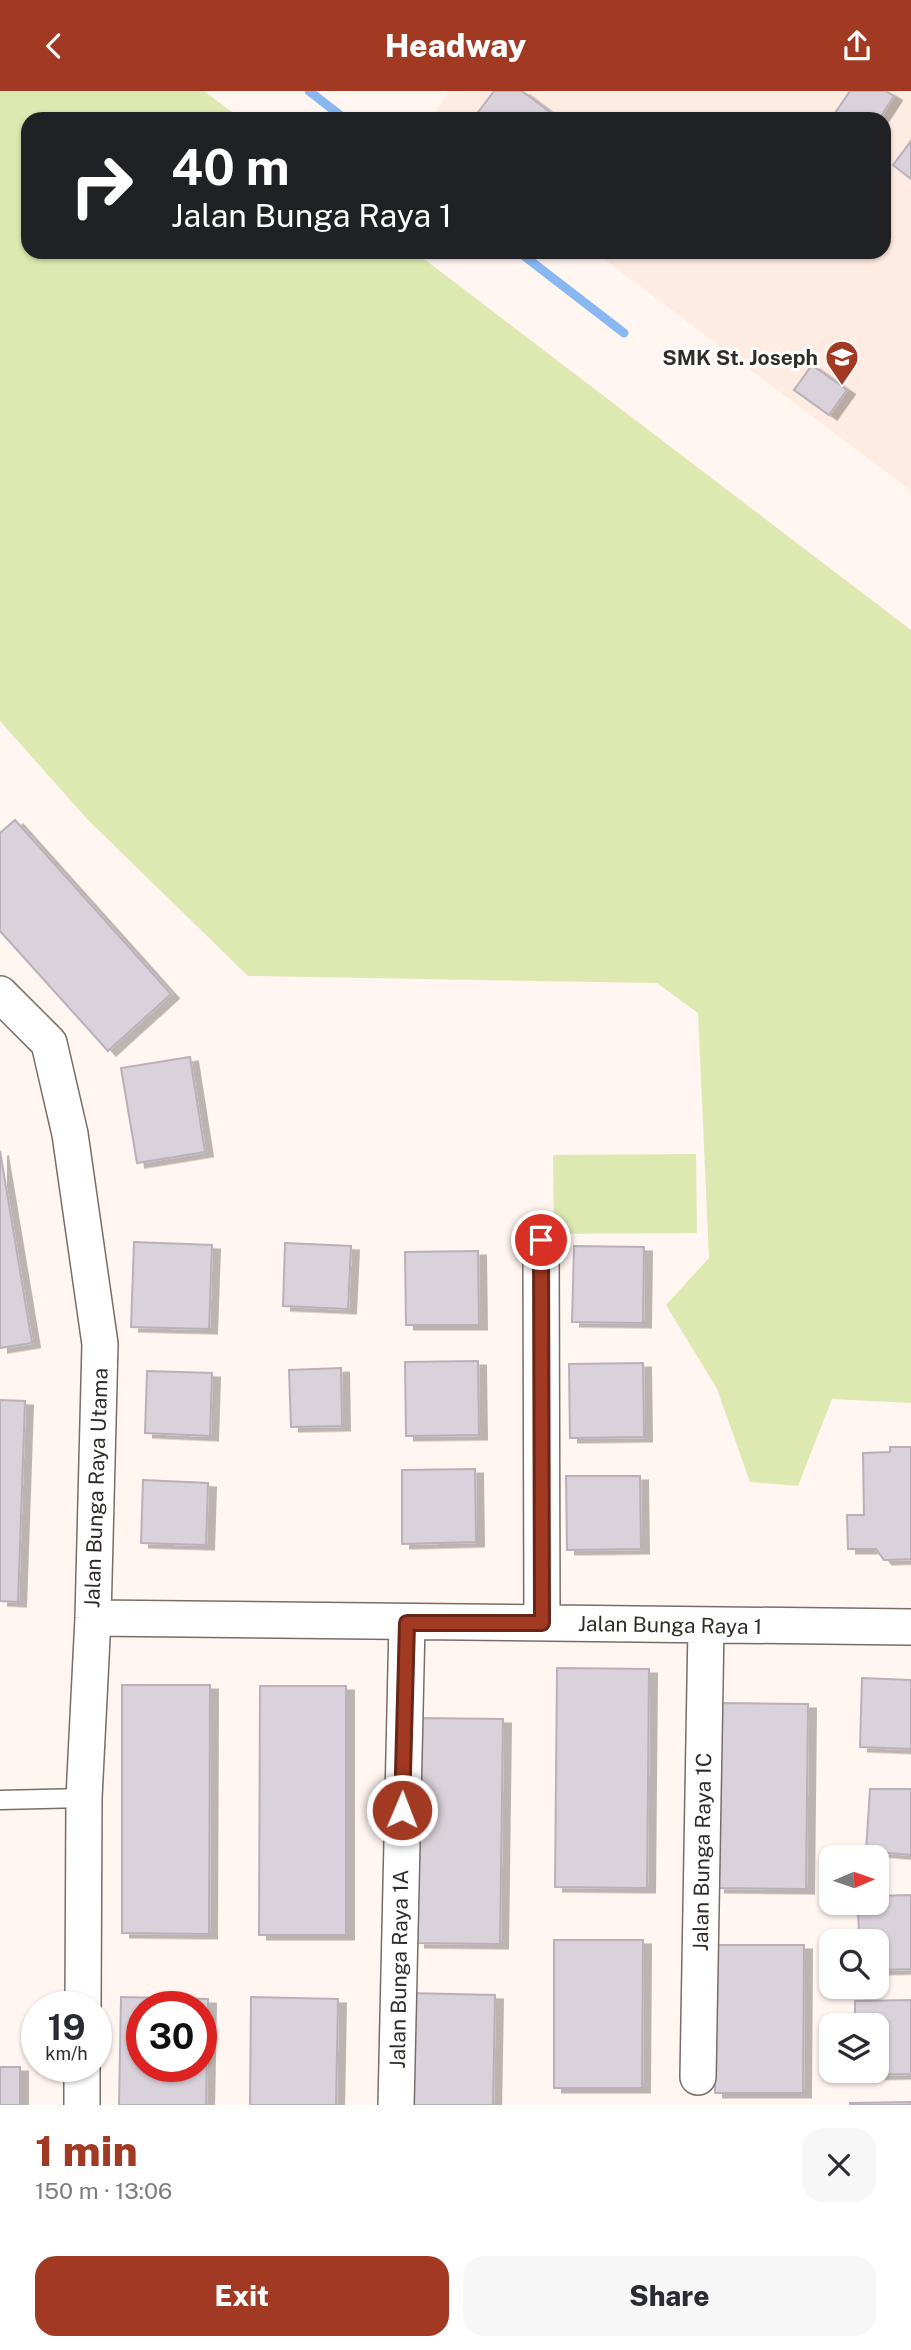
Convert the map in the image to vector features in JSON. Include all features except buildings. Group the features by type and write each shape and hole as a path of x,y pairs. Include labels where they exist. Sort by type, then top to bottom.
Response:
{"street":[{"name":"Jalan Bunga Raya Utama","path":"0,994 49,1043 70,1134 100,1344 93,1618 84,1798 83,1991"},
{"path":"541,1240 542,1623"},
{"name":"Jalan Bunga Raya 1","path":"93,1618 706,1627 911,1627"},
{"name":"Jalan Bunga Raya 1A","path":"396,2105 407,1623"},
{"name":"Jalan Bunga Raya 1C","path":"698,2077 706,1627"},
{"path":"82,2082 82,2105"}],"lane":[{"path":"0,1800 84,1798"}],"shaded area":[{"name":"SMK St. Joseph","path":"449,91 911,91 911,491 604,259 891,259 891,112 436,112"}],"green space":[{"path":"0,91 204,91 232,112 21,112 21,259 424,259 911,630 911,1403 832,1399 798,1486 750,1482 717,1389 666,1305 709,1258 698,1013 657,983 248,976 88,820 0,721"},
{"path":"696,1154 697,1233 554,1234 553,1155"}],"waterway":[{"path":"309,91 336,112"},
{"path":"528,259 624,333"}],"place":[{"name":"SMK St. Joseph","path":"842,387"}],"route":[{"path":"402,1810 407,1623 542,1623 541,1240"}]}
